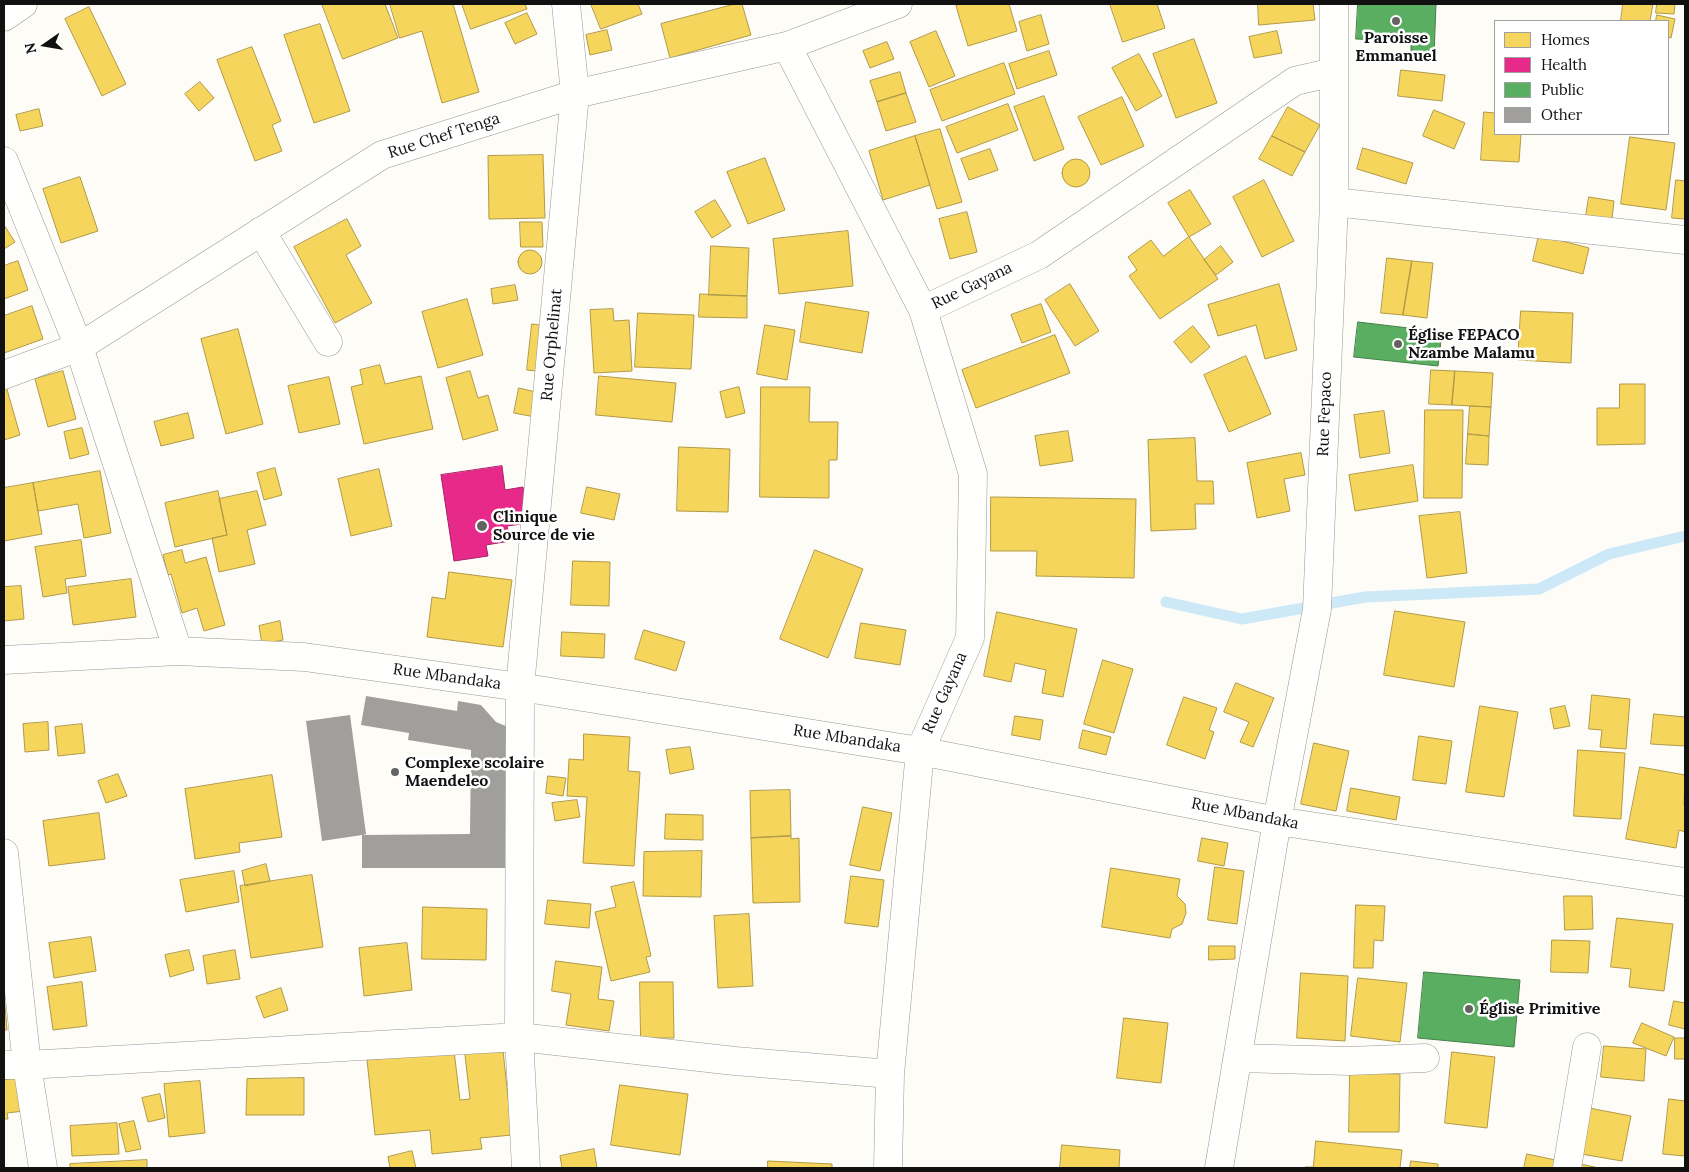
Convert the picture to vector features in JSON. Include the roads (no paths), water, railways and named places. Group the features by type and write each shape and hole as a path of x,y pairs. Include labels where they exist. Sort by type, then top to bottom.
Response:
{"street":[{"path":"4,17 23,4"},
{"name":"Rue Orphelinat","path":"526,1168 519,1037 520,687 575,94 566,4"},
{"name":"Rue Chef Tenga","path":"4,375 79,347 382,155 575,94 787,46 856,11 898,4"},
{"name":"Rue Fepaco","path":"1220,1168 1277,821 1317,609 1334,202 1334,4"},
{"path":"787,46 923,310"},
{"name":"Rue Gayana","path":"888,1168 890,1074 920,751 970,638 973,474 923,310 1039,255 1295,82 1334,72"},
{"path":"4,161 79,347 178,651"},
{"path":"1334,202 1685,240"},
{"path":"261,231 328,342"},
{"name":"Rue Mbandaka","path":"4,660 178,651 304,657 520,687 920,751 1277,821 1685,882"},
{"path":"4,853 15,1065 43,1168"},
{"path":"15,1065 519,1037 890,1074"},
{"path":"1567,1168 1586,1046"},
{"path":"1238,1058 1348,1061 1425,1058"}],"waterway":[{"path":"1166,602 1242,619 1365,597 1539,589 1609,554 1685,536"}],"place":[{"name":"Paroisse Emmanuel","path":"1396,21"},
{"name":"Église FEPACO Nzambe Malamu","path":"1398,344"},
{"name":"Clinique Source de vie","path":"482,526"},
{"name":"Complexe scolaire Maendeleo","path":"395,772"},
{"name":"Église Primitive","path":"1469,1009"}]}
